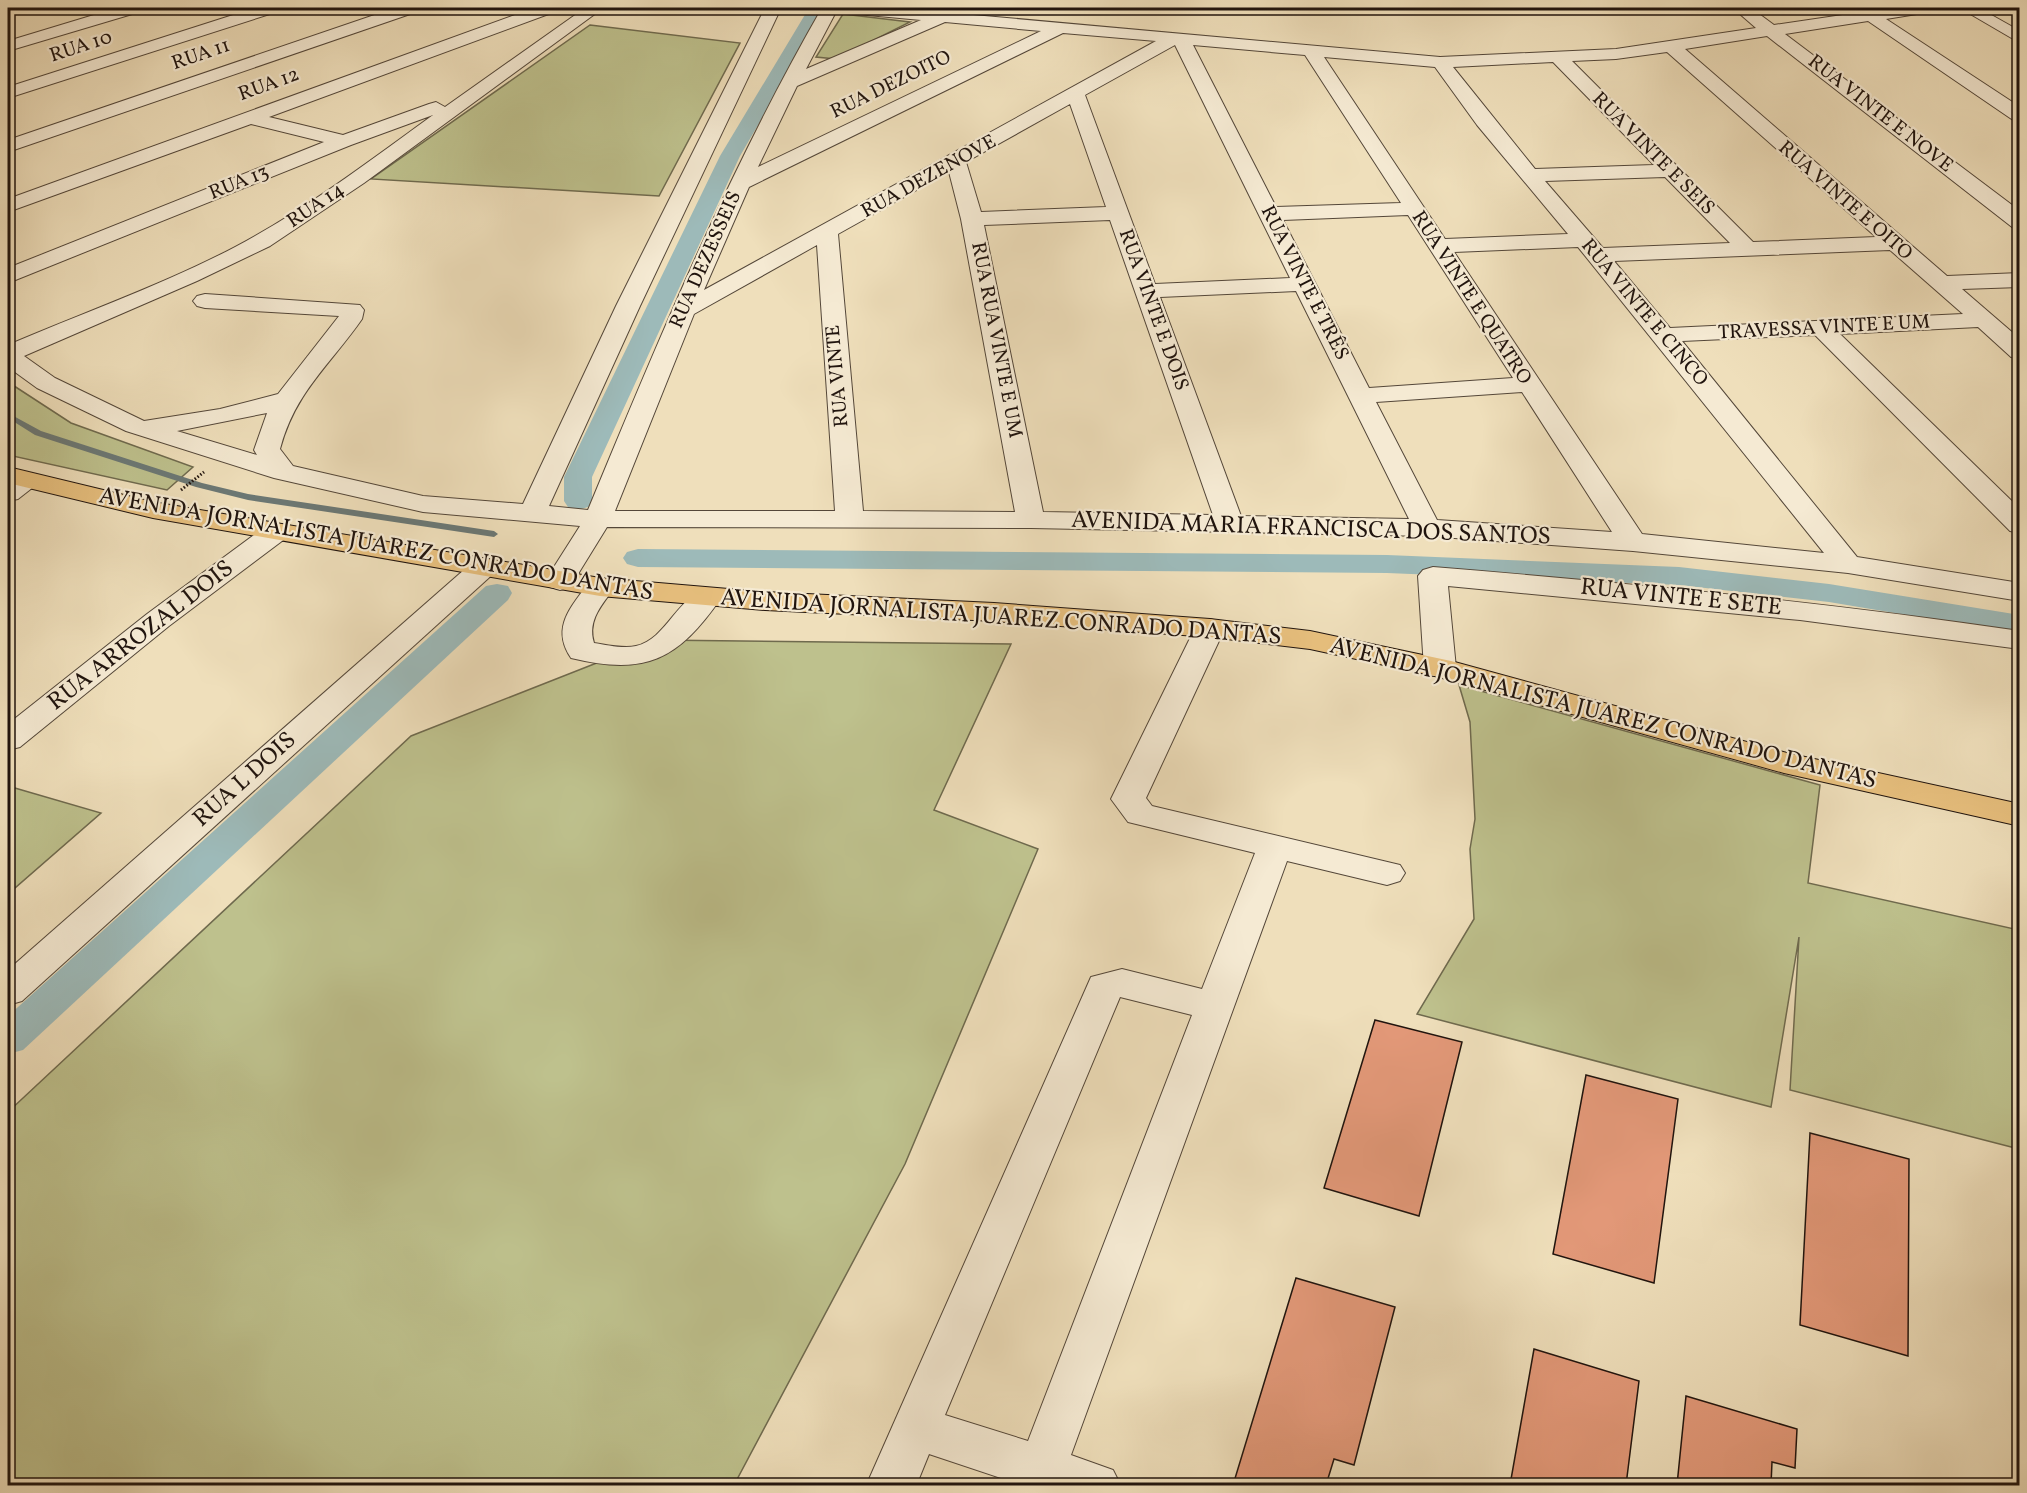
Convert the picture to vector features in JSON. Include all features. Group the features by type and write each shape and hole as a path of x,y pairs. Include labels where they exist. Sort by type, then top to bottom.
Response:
{"main road":[{"name":"AVENIDA JORNALISTA JUAREZ CONRADO DANTAS","path":"14,483 276,532 600,587 706,598 994,612 1210,628 1310,640 1440,668 1784,763 2019,815"}],"street":[{"path":"8,46 133,8"},
{"name":"RUA 10","path":"8,93 270,8"},
{"name":"RUA 11","path":"8,146 410,8"},
{"name":"RUA 12","path":"8,206 444,44 548,8"},
{"name":"RUA 14","path":"8,355 189,276 261,241 357,179 595,8"},
{"name":"RUA DEZESSEIS","path":"533,512 628,306 773,8"},
{"name":"RUA DEZESSEIS","path":"560,581 598,519 681,312 787,84 830,8"},
{"path":"846,8 1440,62 1558,58 1673,48 1772,31 1863,11 1923,8"},
{"name":"RUA VINTE E NOVE","path":"1741,8 2019,222"},
{"path":"1968,8 2019,38"},
{"path":"1863,11 2019,116"},
{"path":"787,84 945,16"},
{"path":"361,24 395,32"},
{"name":"RUA DEZOITO","path":"741,183 1060,28"},
{"path":"415,37 444,44"},
{"name":"RUA DEZENOVE","path":"681,312 1178,39"},
{"name":"RUA VINTE E TRÊS","path":"1178,39 1270,214 1427,528"},
{"name":"RUA VINTE E OITO","path":"1673,48 2019,352"},
{"name":"RUA VINTE E QUATRO","path":"1312,52 1412,209 1633,542"},
{"path":"120,57 152,65"},
{"name":"RUA VINTE E SEIS","path":"1558,58 1749,250"},
{"name":"RUA VINTE E CINCO","path":"1440,62 1529,175 1664,335 1848,564"},
{"path":"173,70 204,78"},
{"name":"RUA 13","path":"8,276 344,141 473,94"},
{"name":"RUA VINTE E DOIS","path":"1076,95 1230,525"},
{"path":"247,117 344,141"},
{"name":"RUA RUA VINTE E UM","path":"956,162 972,219 1031,520"},
{"path":"1529,175 1668,171"},
{"path":"1270,214 1412,209"},
{"path":"972,219 1118,213"},
{"name":"RUA VINTE","path":"827,233 850,519"},
{"path":"1437,246 1749,250 1894,243"},
{"path":"1941,283 2019,280"},
{"path":"1146,291 1304,284"},
{"path":"205,301 352,310 350,320 284,400 272,426 267,450 284,472"},
{"name":"TRAVESSA VINTE E UM","path":"1664,335 1984,320"},
{"path":"1820,327 2019,525"},
{"name":"AVENIDA MARIA FRANCISCA DOS SANTOS","path":"8,355 46,383 135,426 284,472 423,504 598,519 1031,520 1427,528 1633,542 1848,564 2019,592"},
{"path":"1361,396 1528,384"},
{"path":"135,426 193,423 237,415 284,400"},
{"name":"RUA ARROZAL DOIS","path":"8,740 158,620 276,532"},
{"name":"RUA L DOIS","path":"8,991 483,568"},
{"name":"RUA VINTE E SETE","path":"1440,668 1433,576 1690,597 1917,624 2019,640"},
{"path":"600,587 576,623 574,635 582,651 632,657 651,651 669,641 706,598"},
{"path":"1210,628 1128,799 1140,814 1387,873"},
{"path":"1042,1468 1213,1006 1275,846"},
{"path":"891,1485 1105,987 1122,983 1213,1006"},
{"path":"917,1428 1096,1485"}],"path":[{"path":"176,493 213,465"}],"green space":[{"path":"843,14 910,22 836,59 816,57"},
{"path":"590,25 740,43 659,196 371,179"},
{"path":"8,382 71,423 193,467 167,490 8,455"},
{"path":"655,640 1011,644 934,810 1038,849 905,1164 734,1485 8,1486 8,1112 411,736"},
{"path":"1459,685 1820,785 1808,883 2019,930 2019,1149 1790,1090 1799,937 1771,1107 1417,1014 1474,919 1470,849 1475,819 1470,722"},
{"path":"8,786 101,813 8,894"}],"building":[{"path":"1375,1020 1462,1042 1419,1216 1324,1188"},
{"path":"1586,1075 1678,1099 1654,1283 1553,1254"},
{"path":"1810,1133 1909,1159 1908,1356 1800,1325"},
{"path":"1296,1278 1395,1307 1354,1465 1334,1459 1326,1485 1233,1485"},
{"path":"1534,1349 1639,1381 1626,1485 1510,1485"},
{"path":"1686,1396 1797,1429 1795,1468 1772,1462 1771,1485 1677,1485"}],"waterway":[{"path":"578,501 578,477 730,156 816,10"},
{"path":"8,415 38,433 199,485 248,497 494,534"},
{"path":"638,558 1387,564 1679,576 1829,593 2020,625"},
{"path":"8,1039 497,593"}]}
